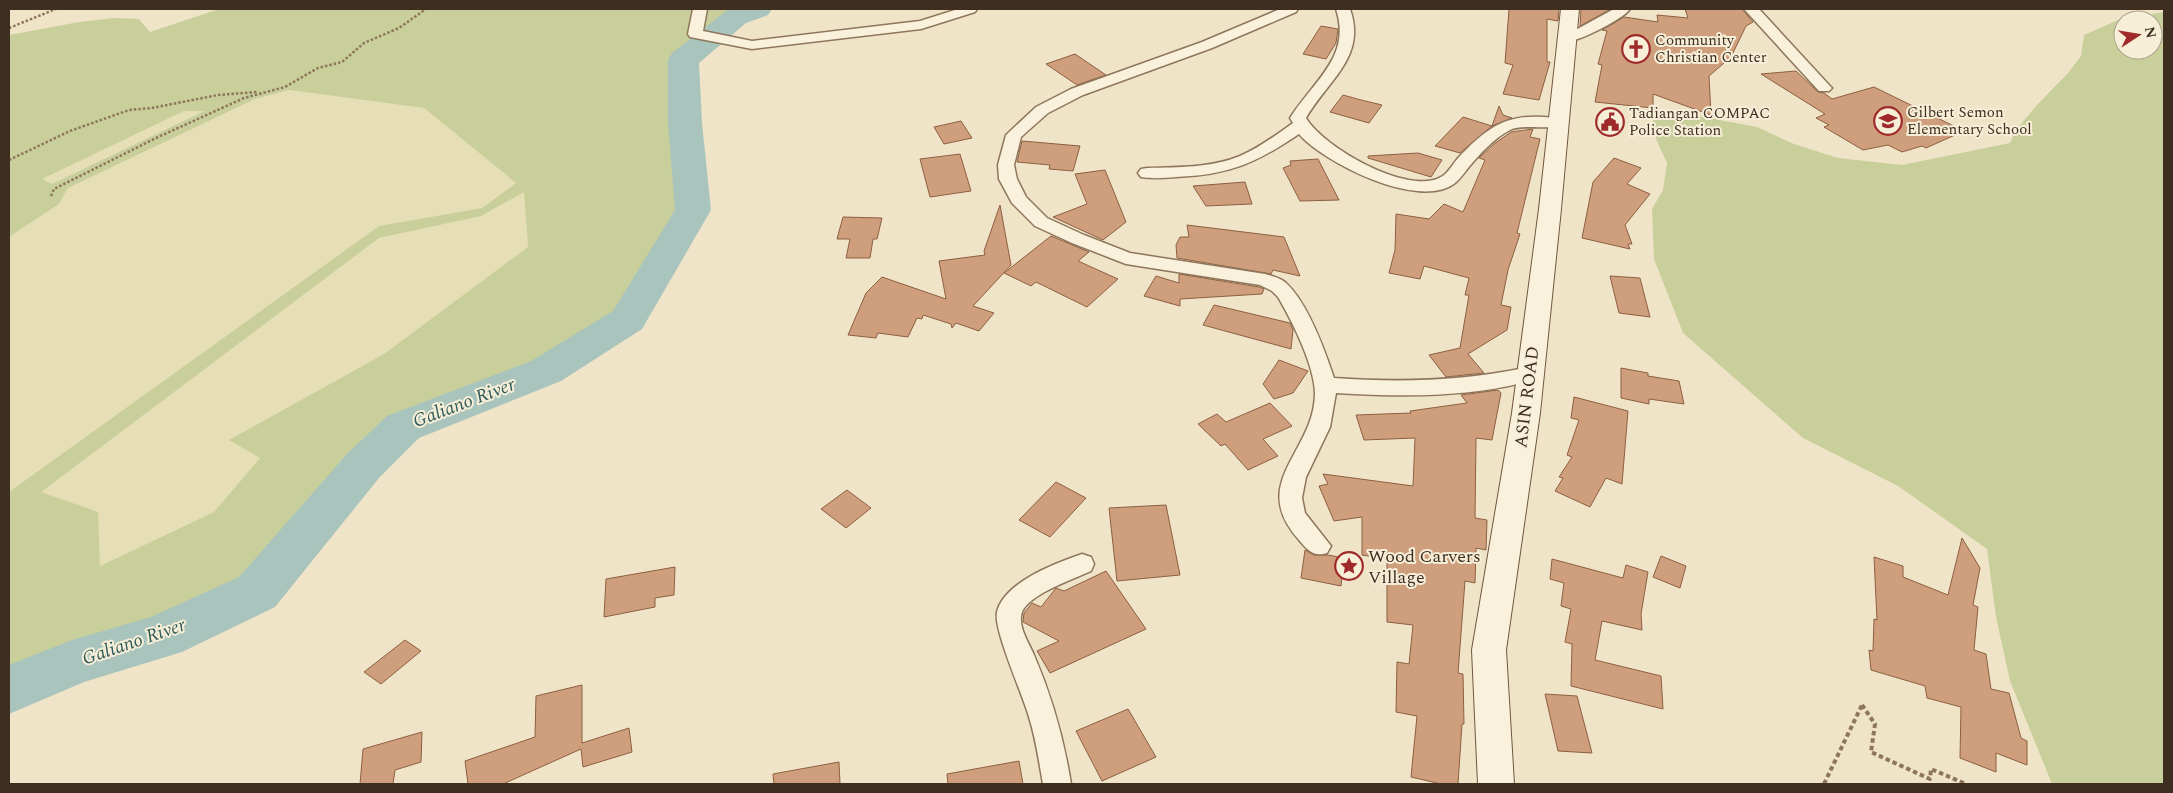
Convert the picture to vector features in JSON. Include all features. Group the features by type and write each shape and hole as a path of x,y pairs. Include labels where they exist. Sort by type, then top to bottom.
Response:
{"main road":[{"name":"ASIN ROAD","path":"1496,784 1489,650 1526,413 1550,208 1557,123 1570,9"}],"street":[{"path":"700,9 695,34 752,45 921,25 970,9"},
{"path":"1291,9 1207,45 1077,92 1042,110 1014,135 1009,147 1006,165 1008,179 1018,199 1041,222 1078,239 1126,258 1265,280 1279,287 1290,301 1302,326 1325,385 1326,404 1322,420 1294,477 1290,500 1298,524 1319,546"},
{"path":"1343,9 1349,30 1347,49 1298,118 1300,126 1310,138 1346,163 1399,182 1417,184 1447,181 1491,135 1508,123 1529,120 1557,123"},
{"path":"1566,39 1610,18 1623,9"},
{"path":"1750,9 1824,88"},
{"path":"1147,172 1188,172 1246,160 1265,150 1300,126"},
{"path":"1325,385 1399,389 1436,388 1468,385 1530,374"},
{"path":"1057,784 1045,721 1013,636 1010,620 1011,609 1019,597 1036,585 1082,564"}],"path":[{"path":"9,28 56,9"},
{"path":"9,160 70,132 129,110 152,108 218,95 260,92 285,87 318,68 342,62 364,43 399,28 426,9"},
{"path":"51,196 54,189 73,178 156,138 260,92"},
{"path":"1824,784 1862,705 1875,724 1871,752 1930,779 1931,769 1966,784"}],"shaded area":[{"path":"289,90 424,108 516,183 482,208 379,226 9,492 9,237 59,204 68,188 255,99"},
{"path":"205,110 52,184 41,179 184,111"},
{"path":"524,191 528,247 384,354 230,440 260,458 214,512 100,566 40,492 379,238 480,216"}],"green space":[{"path":"219,9 758,9 736,17 683,60 685,123 693,210 628,320 546,371 403,427 363,466 257,592 163,636 72,663 9,690 9,492 379,226 482,208 516,183 424,108 289,90 255,99 68,188 59,204 9,237 9,35 79,22 115,18 139,19 150,32","holes":["184,111 204,111 52,184 42,179","524,192 528,247 384,354 229,440 260,458 214,512 100,566 98,512 41,492 379,238 481,216"]},
{"path":"2164,12 2164,784 2052,784 2010,681 1996,617 1987,549 1898,486 1803,438 1683,333 1654,259 1652,209 1663,190 1667,163 1656,139 1652,113 1688,114 1757,127 1794,144 1838,158 1902,165 2010,143 2016,130 2081,56 2084,35 2113,22 2113,60 2163,60"}],"building":[{"path":"1509,9 1559,9 1558,21 1547,19 1547,62 1550,62 1539,100 1503,94 1513,65 1505,63"},
{"path":"1581,9 1611,9 1580,26"},
{"path":"1685,9 1742,9 1753,22 1746,26 1731,57 1709,76 1711,115 1653,94 1653,108 1595,102 1602,65 1598,64 1607,31 1602,30 1624,17 1658,22 1657,15 1688,18"},
{"path":"1321,26 1338,29 1336,43 1326,59 1303,54"},
{"path":"1075,54 1106,75 1077,85 1046,64"},
{"path":"1796,71 1818,92 1824,93 1832,99 1874,87 1964,131 1926,148 1922,146 1902,152 1888,145 1863,150 1824,127 1829,125 1816,118 1825,114 1761,74"},
{"path":"1343,95 1382,105 1369,123 1330,112"},
{"path":"1499,106 1503,115 1512,118 1492,126"},
{"path":"1463,117 1492,126 1460,153 1435,146"},
{"path":"961,121 972,138 944,144 934,127"},
{"path":"1533,129 1530,137 1540,139 1517,233 1520,234 1508,270 1501,305 1511,307 1507,330 1468,354 1484,373 1446,377 1429,355 1460,348 1469,295 1465,295 1469,278 1424,266 1420,279 1389,273 1395,250 1396,214 1429,219 1444,204 1463,212 1485,160 1479,158 1511,132"},
{"path":"1022,141 1080,146 1073,171 1049,169 1050,165 1017,162"},
{"path":"1418,153 1442,160 1431,177 1368,158 1368,156"},
{"path":"960,154 971,191 930,197 920,159"},
{"path":"1614,158 1641,168 1627,184 1650,194 1625,225 1632,244 1628,244 1630,249 1582,238 1593,182"},
{"path":"1318,159 1339,200 1300,201 1283,168 1291,165 1290,161"},
{"path":"1105,170 1126,222 1103,240 1053,217 1087,204 1075,174"},
{"path":"1245,182 1252,204 1206,206 1193,186"},
{"path":"1000,205 1011,265 973,306 994,313 979,331 956,323 952,328 951,324 923,315 922,319 917,318 908,337 878,333 876,338 848,335 866,293 882,277 946,299 939,261 985,255 984,251"},
{"path":"843,217 882,218 877,239 873,239 870,258 846,258 850,239 837,239"},
{"path":"1187,225 1284,237 1300,276 1273,270 1271,274 1177,258 1176,245 1180,237 1189,237"},
{"path":"1051,236 1089,252 1078,261 1118,279 1087,307 1036,282 1031,286 1004,273"},
{"path":"1179,274 1264,289 1262,294 1180,299 1180,306 1144,296 1156,276 1179,283"},
{"path":"1610,276 1640,278 1650,317 1619,313"},
{"path":"1214,305 1290,323 1293,330 1291,349 1203,325"},
{"path":"1279,360 1308,371 1293,393 1274,399 1263,384"},
{"path":"1621,368 1648,373 1648,376 1679,381 1684,404 1649,399 1649,404 1621,398"},
{"path":"1498,390 1501,393 1492,440 1476,438 1475,518 1487,520 1486,550 1476,548 1475,583 1465,581 1458,673 1463,674 1464,724 1462,724 1458,784 1441,784 1411,777 1417,716 1396,712 1397,662 1409,664 1413,625 1387,622 1387,559 1362,555 1362,517 1334,521 1319,486 1328,484 1323,474 1413,486 1415,438 1364,440 1356,415 1411,413 1410,411 1467,403 1461,395"},
{"path":"1574,397 1628,411 1622,484 1606,478 1590,507 1555,491 1563,478 1559,477 1572,457 1567,455 1579,420 1571,418"},
{"path":"1270,403 1292,426 1263,439 1278,456 1248,470 1225,444 1221,446 1198,424 1217,414 1226,422"},
{"path":"1056,482 1086,498 1050,537 1019,520"},
{"path":"847,490 871,508 846,528 821,509"},
{"path":"1166,505 1180,575 1117,581 1109,508"},
{"path":"1962,538 1980,568 1973,605 1978,607 1974,650 1986,654 1991,689 2009,693 2021,738 2027,741 2027,765 1996,753 1996,772 1960,758 1961,707 1927,698 1925,686 1871,670 1869,650 1873,651 1874,619 1877,620 1874,557 1903,566 1903,577 1948,595"},
{"path":"1305,550 1314,555 1344,558 1341,586 1301,578"},
{"path":"1661,556 1686,566 1680,588 1653,577"},
{"path":"1552,559 1623,578 1626,565 1648,572 1641,614 1642,630 1602,621 1595,660 1661,676 1663,709 1571,686 1572,644 1565,642 1571,609 1561,606 1564,583 1550,579"},
{"path":"675,567 674,595 655,598 655,607 604,617 606,579"},
{"path":"1106,571 1146,629 1050,673 1037,651 1059,641 1023,622 1024,613 1032,603 1041,607 1056,588 1064,591"},
{"path":"405,640 421,651 381,684 364,672"},
{"path":"582,685 582,743 629,728 632,752 583,767 581,749 503,784 468,784 465,761 535,737 536,696"},
{"path":"1545,694 1577,696 1592,753 1558,751"},
{"path":"1128,709 1156,757 1102,781 1076,731"},
{"path":"422,732 421,762 395,770 393,784 360,784 363,749"},
{"path":"1019,761 1023,784 948,784 947,774"},
{"path":"839,762 840,784 774,784 773,774"}],"waterway":[{"name":"Galiano River","path":"9,690 72,663 163,636 257,592 363,466 403,427 546,371 628,320 693,210 685,123 683,60 736,17 758,9"}],"place":[{"name":"Community Christian Center","path":"1636,49"},
{"name":"Gilbert Semon Elementary School","path":"1888,121"},
{"name":"Tadiangan COMPAC Police Station","path":"1610,122"},
{"name":"Wood Carvers Village","path":"1349,566"}]}
